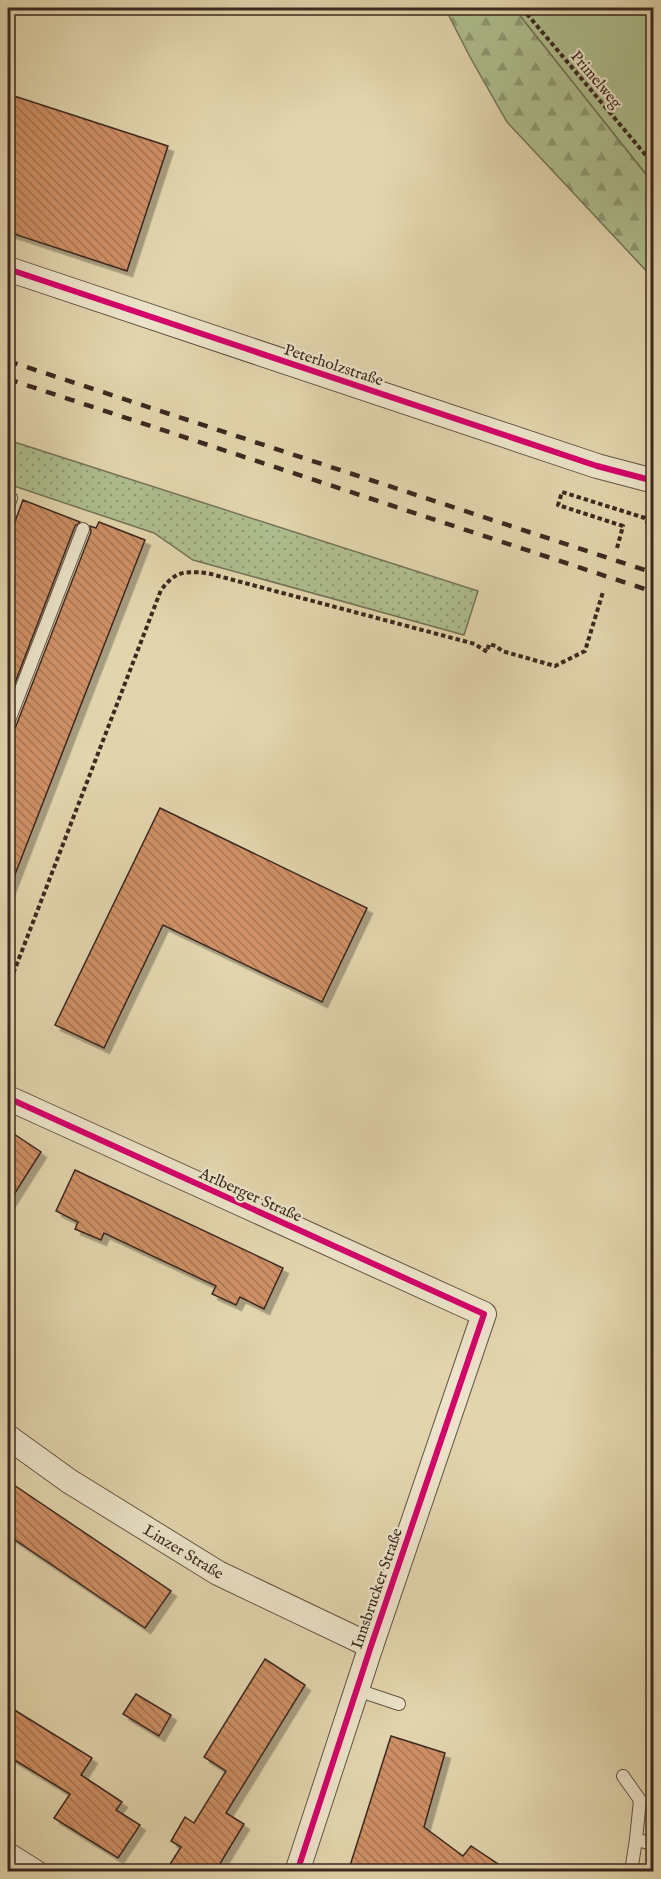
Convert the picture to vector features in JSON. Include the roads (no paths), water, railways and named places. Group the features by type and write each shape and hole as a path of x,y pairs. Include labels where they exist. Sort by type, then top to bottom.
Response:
{"street":[{"name":"Peterholzstraße","path":"8,269 597,466 654,481"},
{"name":"Arlberger Straße","path":"8,1098 484,1314"},
{"name":"Innsbrucker Straße","path":"297,1872 484,1314"},
{"name":"Linzer Straße","path":"8,1437 69,1481 218,1573 371,1646"},
{"path":"8,1855 35,1872"}],"lane":[{"path":"8,723 83,529"},
{"path":"357,1690 399,1704"},
{"path":"623,1776 640,1800 631,1872"},
{"path":"636,1839 654,1845"}],"railway":[{"path":"8,361 654,573"},
{"path":"8,379 654,592"}]}
